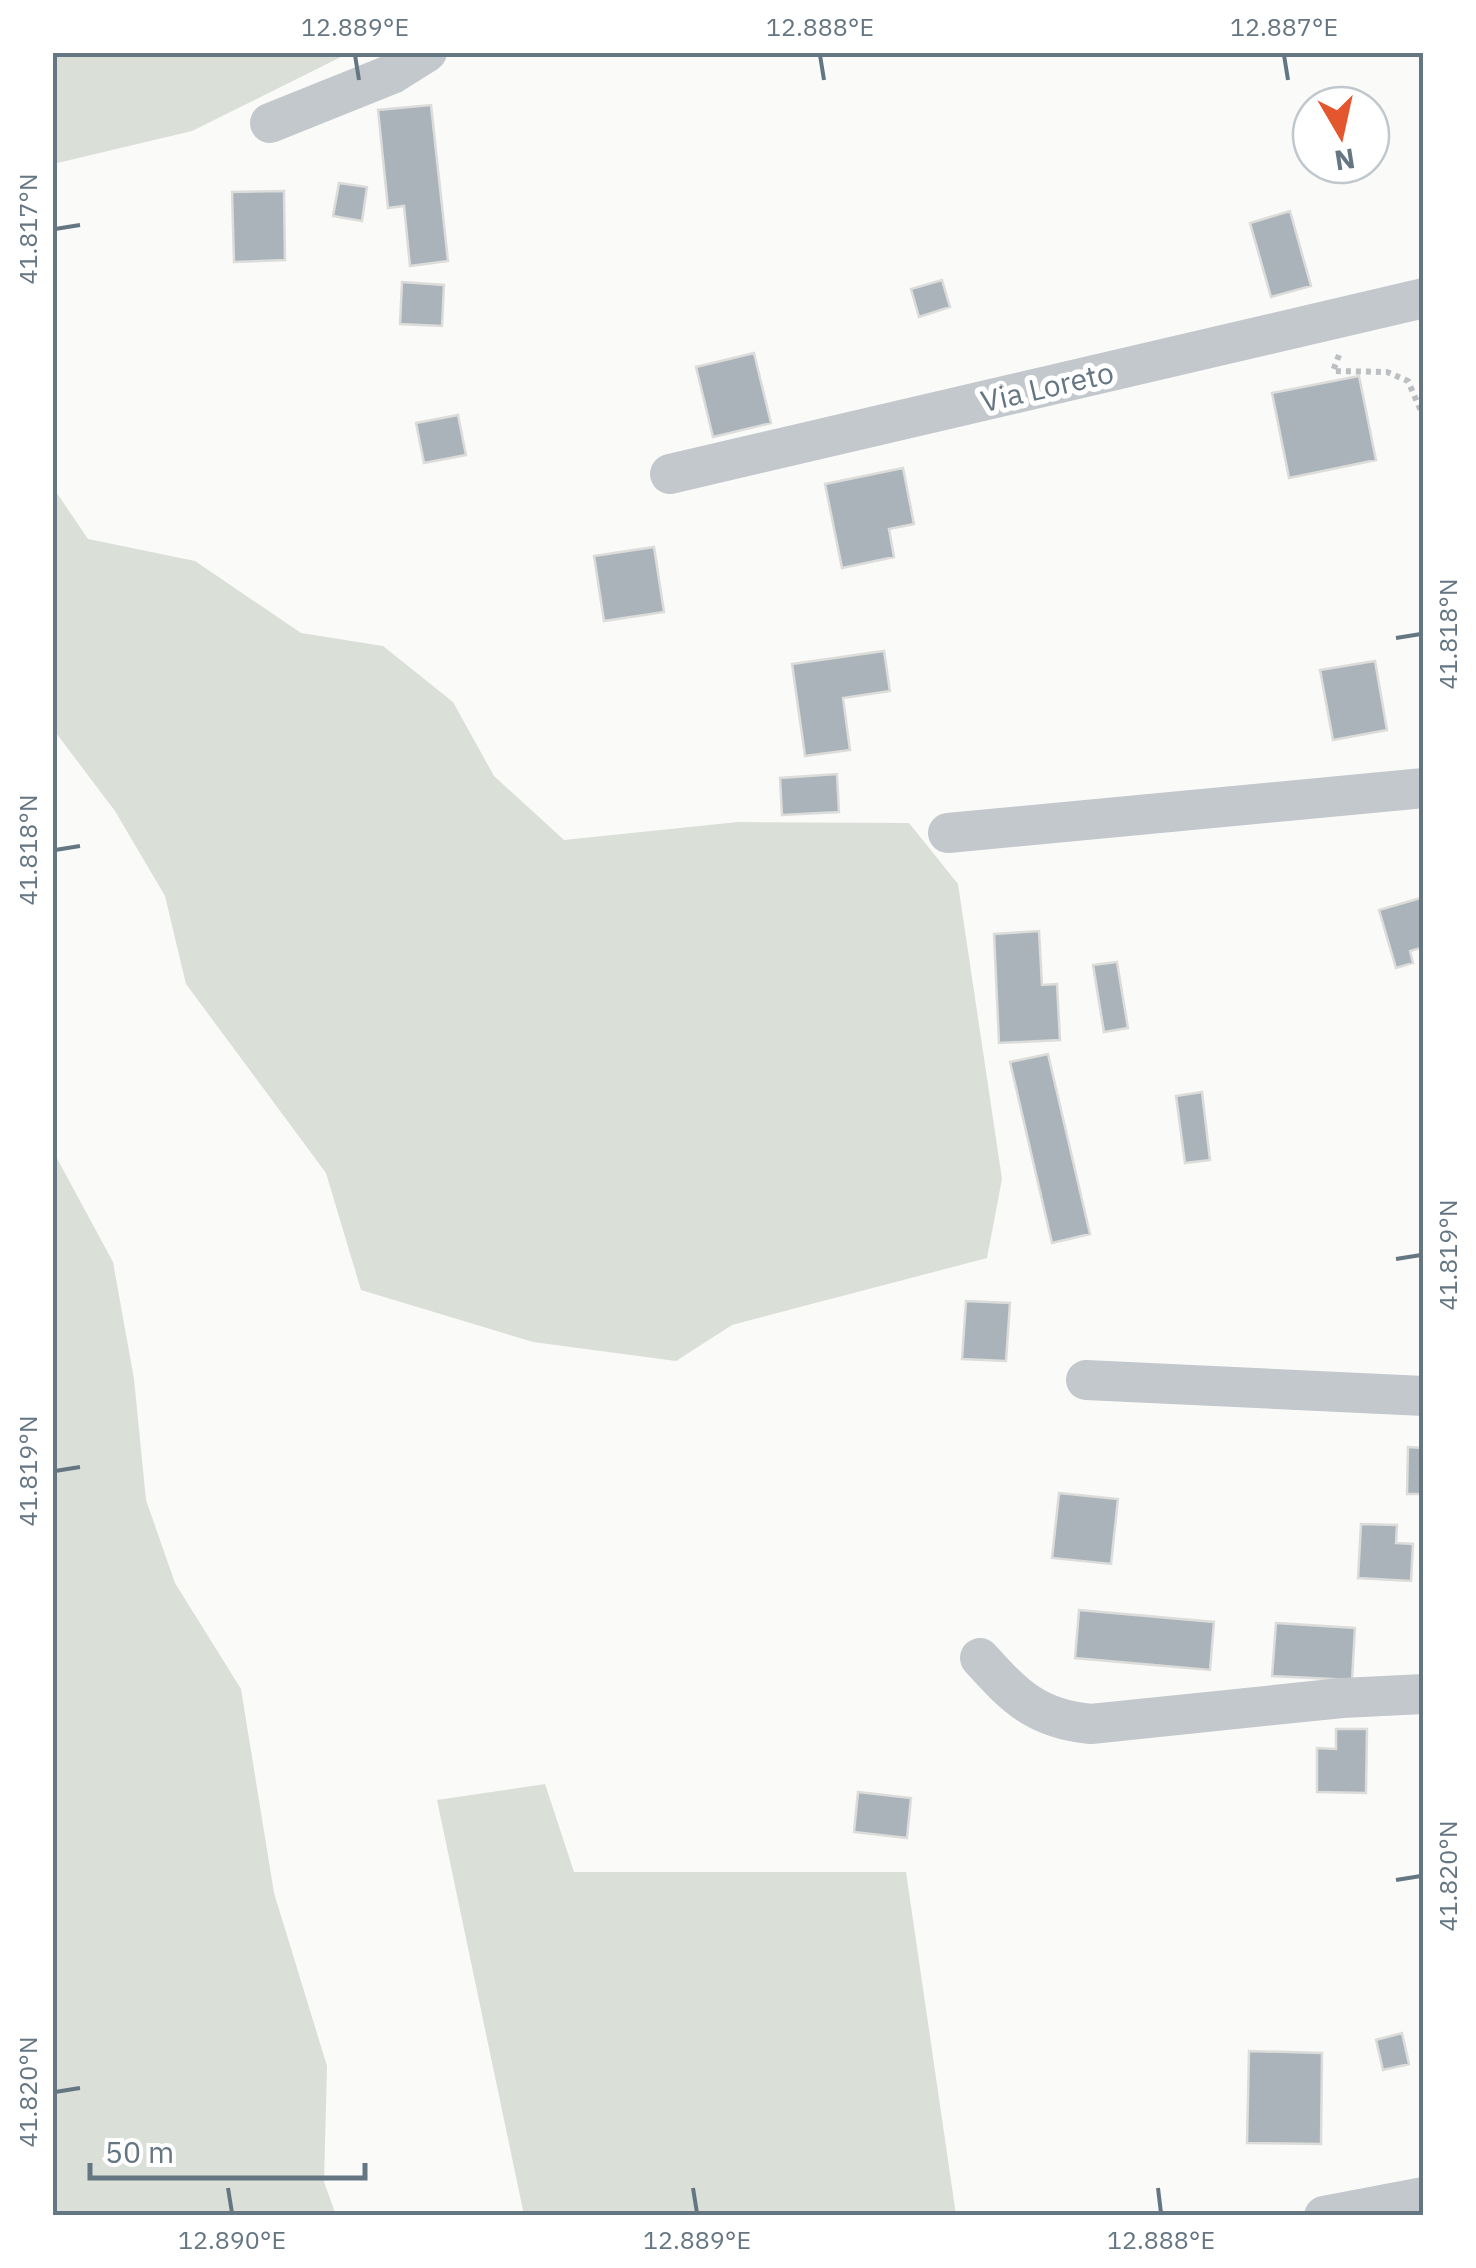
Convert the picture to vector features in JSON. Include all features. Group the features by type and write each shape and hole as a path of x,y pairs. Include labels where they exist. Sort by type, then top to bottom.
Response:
{"lane":[{"path":"270,123 392,74 427,52"},
{"name":"Via Loreto","path":"670,474 1424,298"},
{"path":"948,833 1424,788"},
{"path":"1086,1380 1424,1396"},
{"path":"980,1658 1008,1689 1035,1709 1078,1723 1424,1694"},
{"path":"1324,2216 1424,2197"}],"path":[{"path":"1350,350 1338,355 1333,371 1387,372 1408,382 1424,418"}],"shaded area":[{"path":"53,52 349,53 192,131 53,164"},
{"path":"52,486 88,539 195,561 301,633 383,646 453,702 494,776 564,840 738,822 909,823 958,884 1002,1179 987,1258 732,1325 676,1361 533,1342 361,1290 326,1173 186,984 165,896 115,811 53,729"},
{"path":"53,1151 113,1262 134,1379 146,1500 175,1583 241,1689 274,1893 327,2066 324,2182 336,2215 53,2215"},
{"path":"545,1784 574,1872 906,1872 956,2215 524,2215 437,1800"}],"building":[{"path":"431,105 448,261 410,266 404,206 388,208 378,110"},
{"path":"339,183 367,187 362,221 333,216"},
{"path":"284,191 285,260 234,262 232,192"},
{"path":"1290,211 1311,286 1271,297 1250,223"},
{"path":"942,280 950,307 919,317 911,289"},
{"path":"402,282 444,285 442,326 400,324"},
{"path":"754,353 771,423 713,437 696,367"},
{"path":"1359,376 1376,460 1289,478 1272,393"},
{"path":"458,415 466,455 424,463 416,423"},
{"path":"903,468 914,524 889,529 894,557 842,568 825,484"},
{"path":"654,547 664,612 604,621 594,556"},
{"path":"884,651 890,691 843,698 850,750 805,756 792,664"},
{"path":"1375,661 1387,730 1333,740 1320,670"},
{"path":"837,774 839,812 782,815 780,778"},
{"path":"1424,897 1424,947 1410,951 1413,963 1396,968 1379,910"},
{"path":"1039,931 1042,985 1057,984 1060,1040 999,1043 994,934"},
{"path":"1117,962 1128,1028 1104,1032 1093,965"},
{"path":"1048,1054 1090,1234 1052,1243 1010,1062"},
{"path":"1202,1092 1210,1160 1185,1163 1176,1096"},
{"path":"966,1301 1010,1303 1006,1361 962,1359"},
{"path":"1408,1447 1424,1448 1424,1494 1407,1494"},
{"path":"1059,1493 1118,1499 1111,1564 1052,1558"},
{"path":"1361,1524 1397,1525 1396,1543 1413,1544 1411,1581 1358,1578"},
{"path":"1079,1610 1214,1622 1210,1670 1075,1658"},
{"path":"1276,1623 1355,1628 1352,1680 1272,1676"},
{"path":"1336,1729 1367,1729 1366,1793 1317,1792 1317,1748 1336,1749"},
{"path":"858,1792 911,1798 907,1838 854,1832"},
{"path":"1402,2033 1409,2064 1383,2070 1376,2040"},
{"path":"1249,2051 1322,2053 1321,2144 1247,2143"}]}
